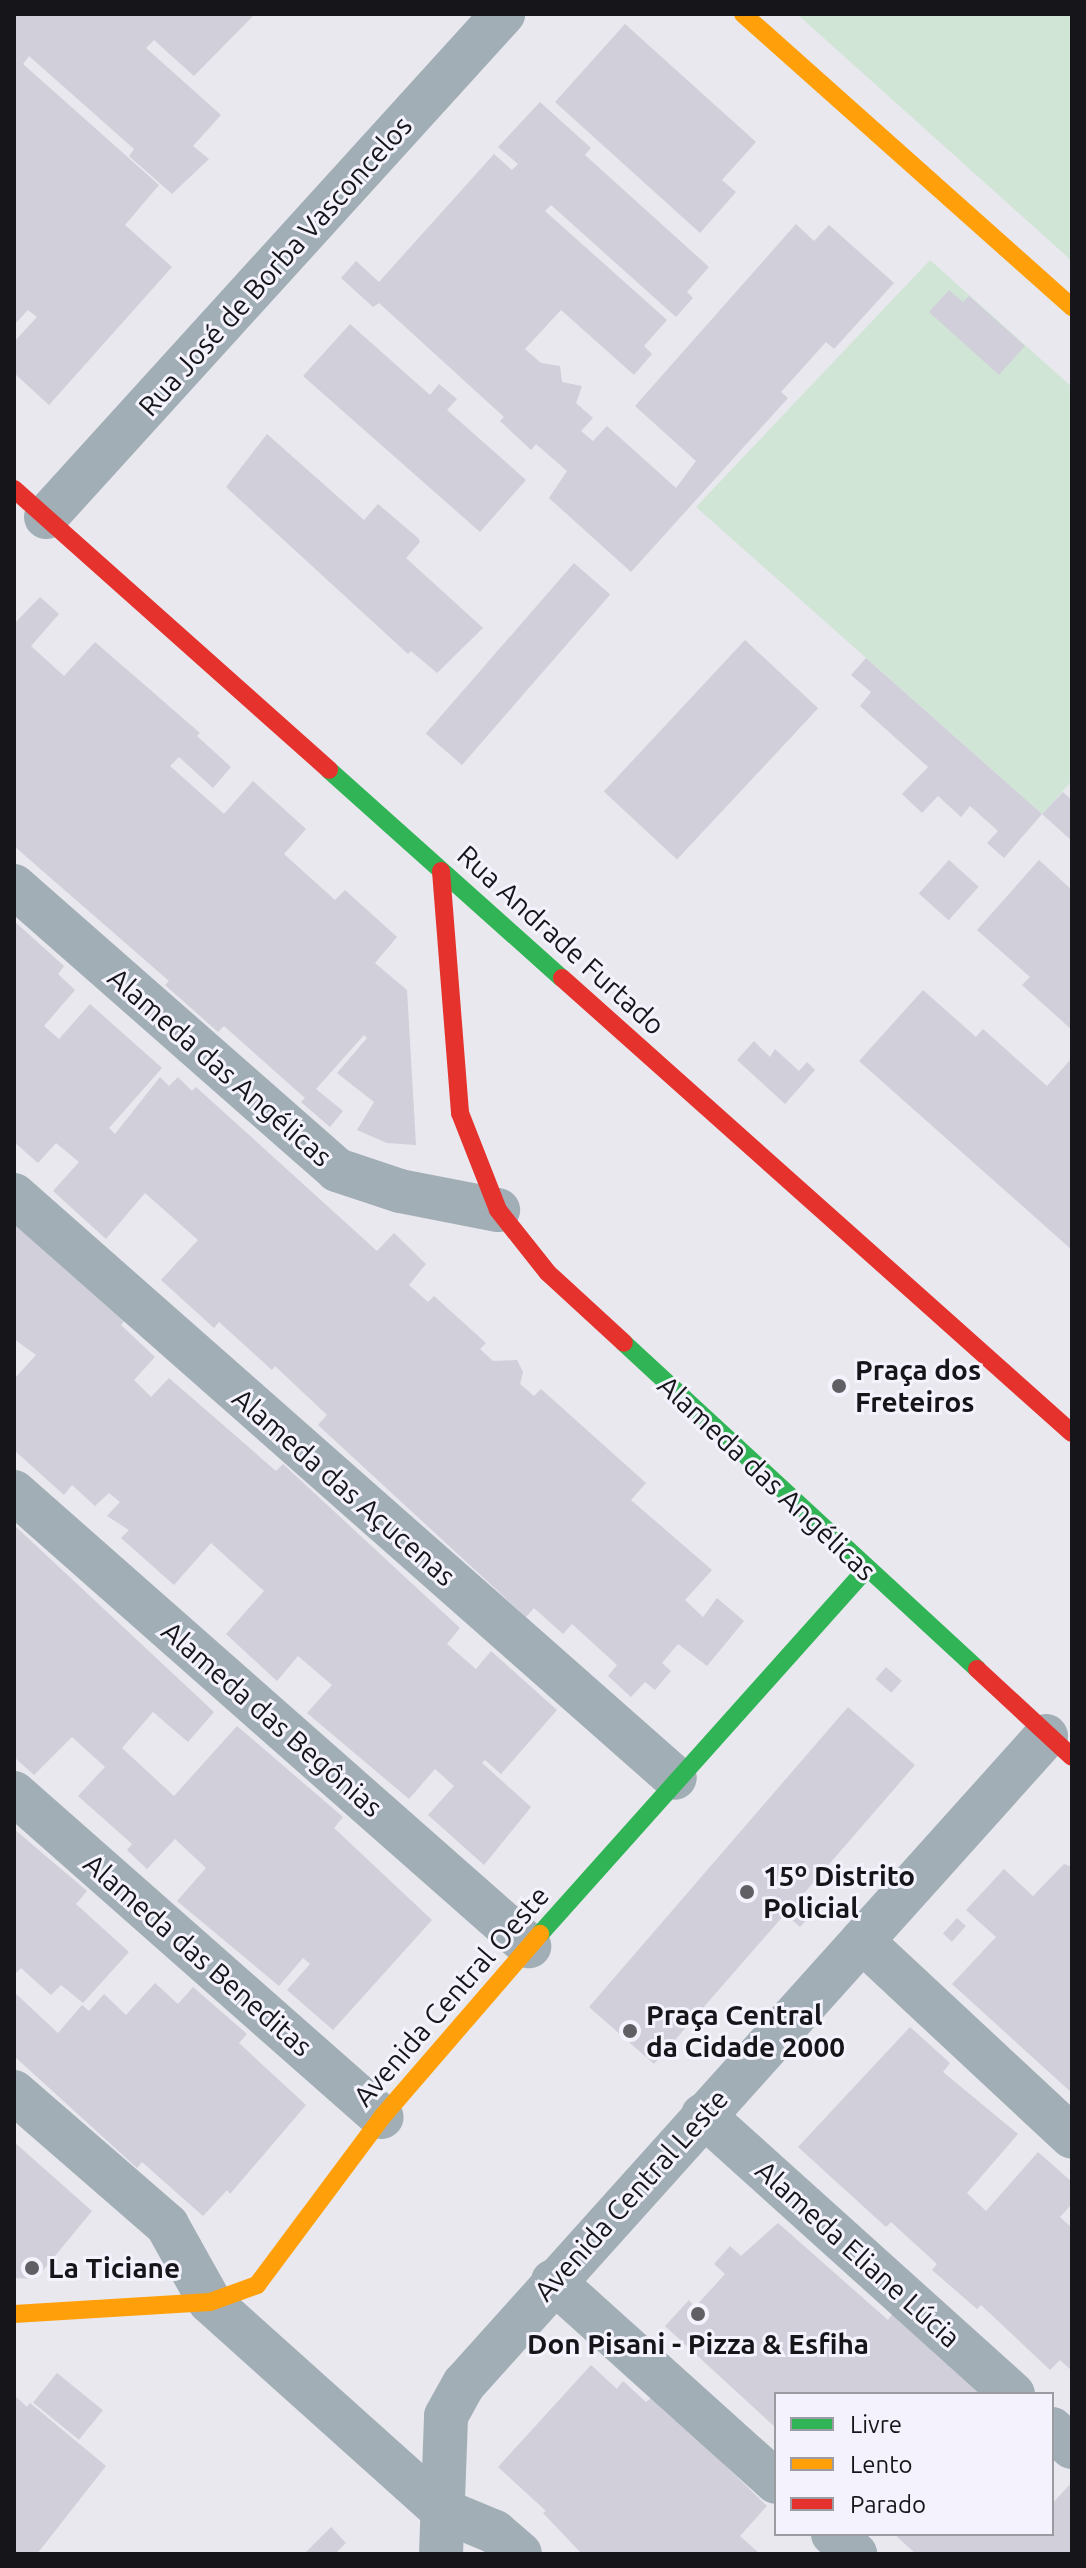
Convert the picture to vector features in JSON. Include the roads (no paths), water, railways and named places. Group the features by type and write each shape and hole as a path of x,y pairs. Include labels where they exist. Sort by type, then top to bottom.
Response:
{"street":[{"name":"Rua José de Borba Vasconcelos","path":"46,517 503,14"},
{"path":"743,14 1072,307"},
{"name":"Rua Andrade Furtado","path":"14,489 1072,1433"},
{"name":"Alameda das Angélicas","path":"441,871 460,1113 498,1210 548,1273 1059,1747"},
{"name":"Alameda das Angélicas","path":"14,886 337,1170 400,1191 498,1210"},
{"name":"Alameda das Açucenas","path":"14,1195 675,1778"},
{"name":"Alameda das Begônias","path":"14,1492 529,1946"},
{"name":"Avenida Central Oeste","path":"14,2314 210,2302 257,2285 382,2117 675,1778 865,1570"},
{"name":"Avenida Central Leste","path":"441,2554 446,2416 464,2384 553,2281 862,1941 1059,1747"},
{"name":"Alameda das Beneditas","path":"14,1793 382,2117"},
{"path":"862,1941 1072,2137"},
{"path":"14,2092 167,2225 210,2302 442,2510 495,2532 520,2554"},
{"name":"Alameda Eliane Lúcia","path":"703,2115 1011,2392"},
{"path":"553,2281 774,2480"},
{"path":"1054,2431 1072,2447"},
{"path":"835,2536 855,2554"}],"place":[{"name":"Praça dos Freteiros","path":"839,1386"},
{"name":"15º Distrito Policial","path":"747,1892"},
{"name":"Praça Central da Cidade 2000","path":"630,2031"},
{"name":"La Ticiane","path":"32,2268"},
{"name":"Don Pisani - Pizza & Esfiha","path":"698,2314"}]}
